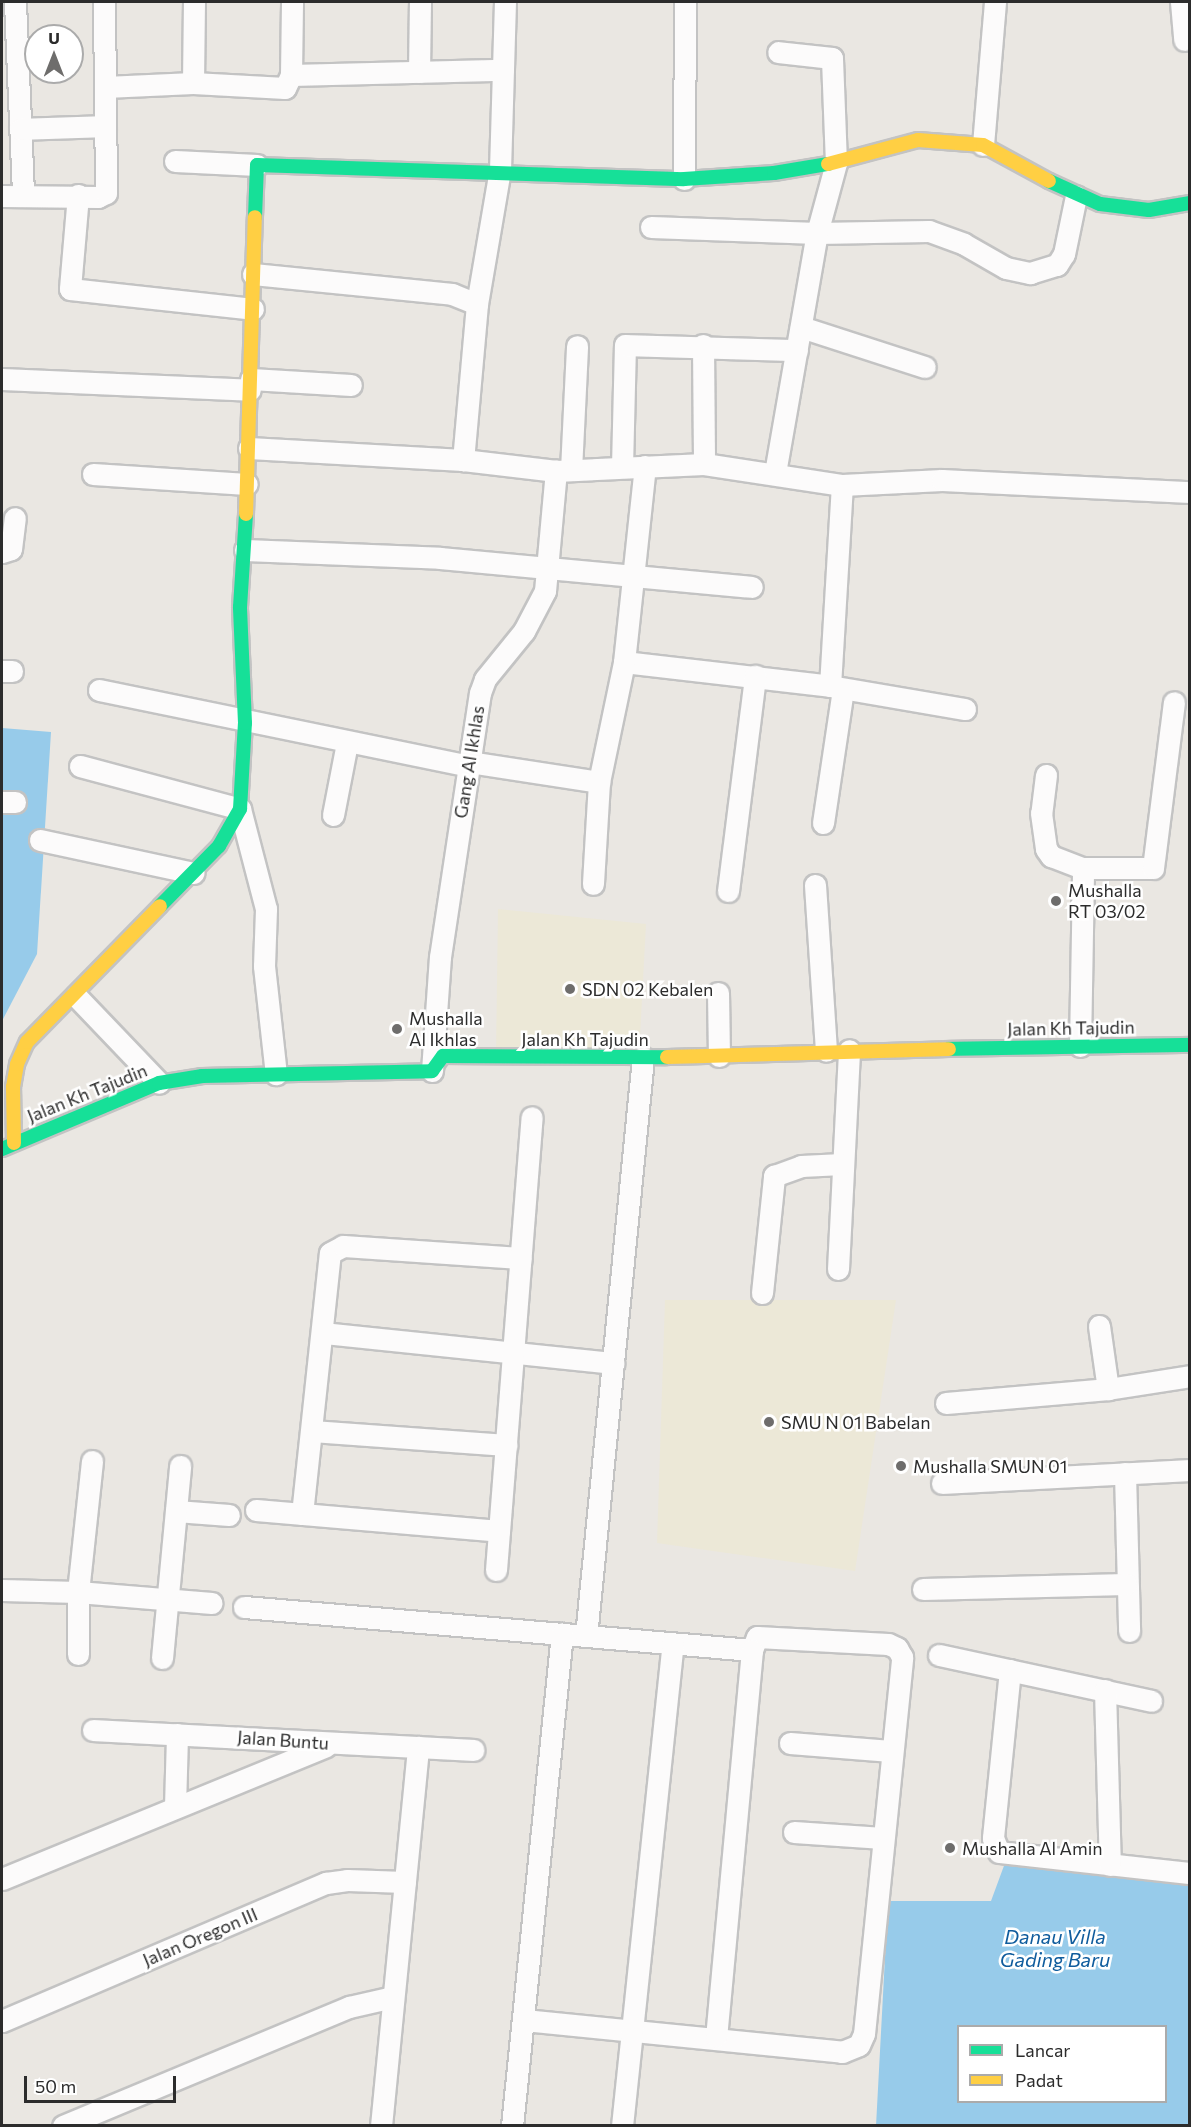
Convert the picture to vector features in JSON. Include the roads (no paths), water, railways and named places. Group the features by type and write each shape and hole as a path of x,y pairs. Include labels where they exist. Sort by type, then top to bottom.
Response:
{"street":[{"path":"15,2 10,69 20,129 23,196"},
{"path":"2,196 106,193 104,2"},
{"path":"193,83 194,2"},
{"path":"105,87 193,83 285,88 291,75 292,2"},
{"path":"419,72 420,2"},
{"path":"463,460 477,304 500,170 505,2"},
{"path":"684,179 685,2"},
{"path":"983,146 995,2"},
{"path":"1181,2 1184,40"},
{"path":"775,472 817,233 836,163 832,58 778,52"},
{"path":"291,75 503,70"},
{"path":"20,129 105,126"},
{"path":"174,161 500,170 684,179 774,173 836,163 881,147 918,140 983,146 1076,196 1100,204 1149,210 1190,203"},
{"path":"257,165 249,448 240,607 245,723 240,809 266,909 264,966 276,1074"},
{"path":"78,195 70,289 253,309"},
{"path":"651,227 817,233 929,231 964,244 1006,268 1030,273 1057,265 1064,254 1076,196"},
{"path":"253,274 452,294 477,304"},
{"path":"801,327 925,367"},
{"path":"622,466 625,345 703,345 797,350"},
{"path":"703,345 704,464"},
{"name":"Gang Al Ikhlas","path":"432,1071 440,957 468,764 485,679 524,631 545,591 563,470 577,346"},
{"path":"2,379 351,385"},
{"path":"249,448 463,460 563,470 704,464 775,472 842,485 942,480 1190,492"},
{"path":"593,884 599,782 624,662 645,465"},
{"path":"93,474 247,484"},
{"path":"823,823 837,687 842,485"},
{"path":"2,552 11,549 15,518"},
{"path":"245,550 548,567 752,587"},
{"path":"624,662 837,687 965,709"},
{"path":"728,891 755,676"},
{"path":"99,690 347,743 468,764 599,782"},
{"path":"1046,775 1041,813 1046,849 1051,856 1083,868 1153,868 1174,702"},
{"path":"333,815 347,743"},
{"path":"80,766 240,809"},
{"path":"8,1146 17,1064 27,1042 76,996 219,846 240,809"},
{"path":"40,840 194,873"},
{"path":"1080,1046 1083,868"},
{"path":"815,885 826,1051"},
{"path":"718,993 719,1056"},
{"path":"76,996 159,1083"},
{"name":"Jalan Kh Tajudin","path":"8,1146 159,1083 276,1074 432,1071 443,1056 643,1058 849,1050 1190,1045"},
{"path":"838,1269 849,1050"},
{"path":"586,1636 643,1058"},
{"path":"495,1570 532,1117"},
{"path":"762,1293 774,1176 801,1166 842,1164"},
{"path":"302,1514 330,1253 336,1248 521,1258"},
{"path":"1099,1326 1108,1389"},
{"path":"323,1333 613,1363"},
{"path":"946,1403 1108,1389 1190,1376"},
{"path":"312,1431 506,1445"},
{"path":"78,1654 78,1592 92,1461"},
{"path":"162,1658 180,1466"},
{"path":"942,1484 1190,1470"},
{"path":"1125,1473 1126,1584 1129,1631"},
{"path":"256,1510 499,1531"},
{"path":"176,1511 229,1515"},
{"path":"923,1589 1126,1584"},
{"path":"2,1590 78,1592 212,1603"},
{"path":"244,1607 752,1650"},
{"path":"512,2126 562,1634"},
{"path":"524,2020 716,2036 842,2052 859,2045 864,2034 891,1751 903,1657 897,1648 888,1644 761,1635 752,1650 716,2036"},
{"path":"622,2126 630,2028 673,1644"},
{"path":"939,1655 1151,1701"},
{"path":"1010,1670 993,1845 999,1852 1190,1873"},
{"path":"1105,1690 1110,1865"},
{"name":"Jalan Buntu","path":"93,1730 473,1750"},
{"path":"175,1807 177,1734"},
{"path":"2,1879 333,1743"},
{"path":"790,1743 891,1751"},
{"path":"381,2126 418,1747"},
{"path":"794,1832 883,1838"},
{"name":"Jalan Oregon III","path":"2,2021 326,1883 347,1880 405,1882"},
{"path":"63,2126 349,2007 393,1997"}],"water":[{"path":"2,728 51,732 37,954 2,1021"},
{"name":"Danau Villa Gading Baru","path":"1005,1863 1189,1883 1189,2125 876,2126 888,1901 991,1901"}],"place":[{"name":"Mushalla RT 03/02","path":"1056,901"},
{"name":"SDN 02 Kebalen","path":"570,989"},
{"name":"Mushalla Al Ikhlas","path":"397,1029"},
{"name":"SMU N 01 Babelan","path":"769,1422"},
{"name":"Mushalla SMUN 01","path":"901,1466"},
{"name":"Mushalla Al Amin","path":"950,1848"}]}
